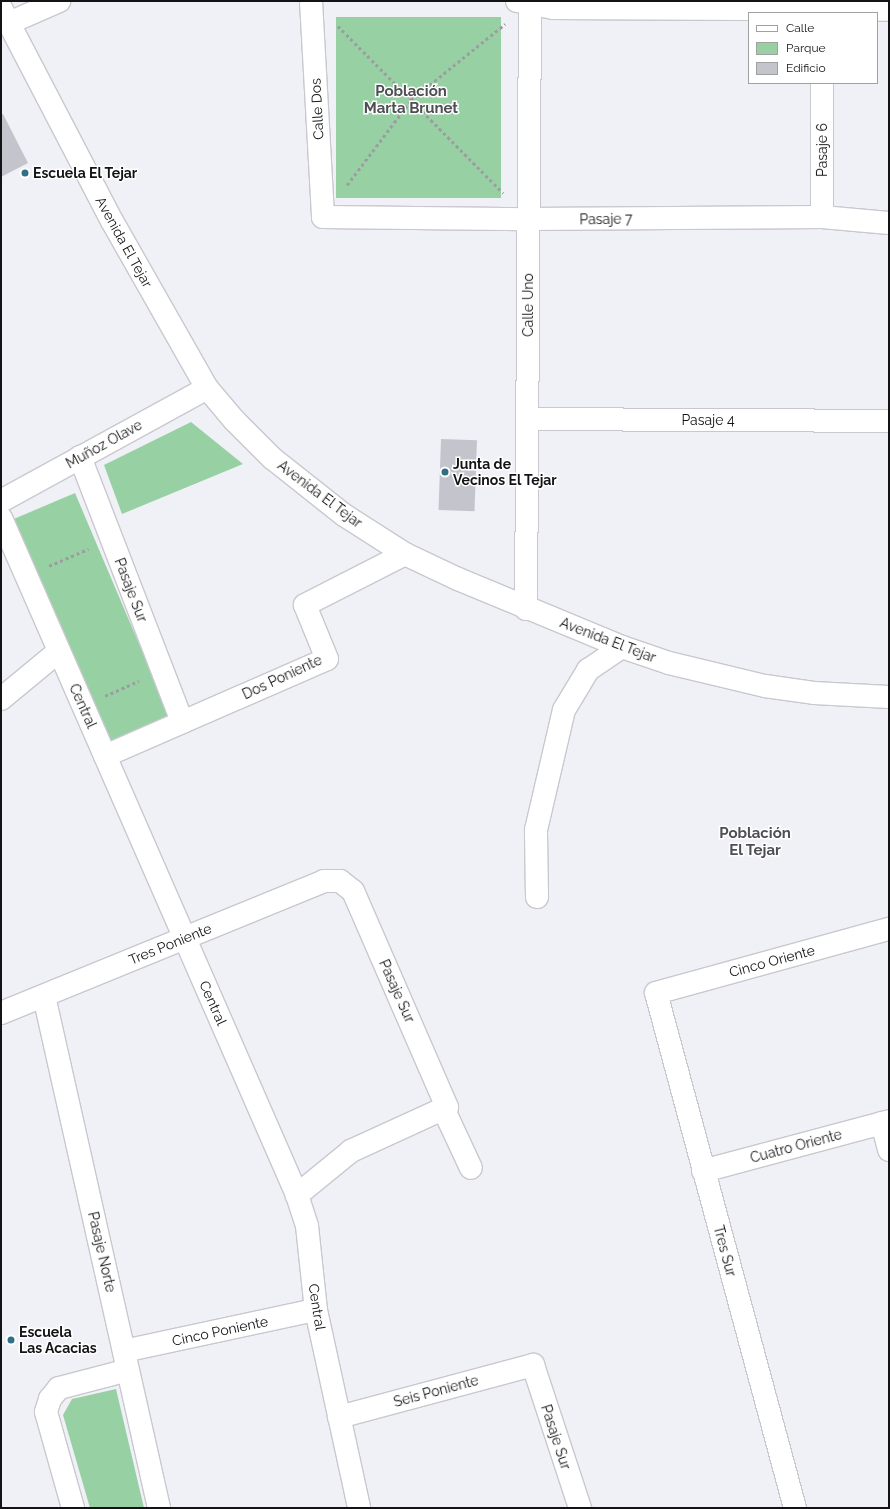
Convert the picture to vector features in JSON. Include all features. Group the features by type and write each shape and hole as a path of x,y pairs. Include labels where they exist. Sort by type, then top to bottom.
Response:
{"street":[{"path":"5,15 60,1"},
{"name":"Calle Dos","path":"311,1 323,217"},
{"path":"526,2 553,8 823,12 889,10"},
{"name":"Calle Uno","path":"526,2 528,219 526,609"},
{"name":"Avenida El Tejar","path":"5,15 119,234 207,388 234,420 272,458 344,516 405,554 526,609 622,647 703,672 765,686 814,693 889,697"},
{"name":"Pasaje 6","path":"822,84 822,217"},
{"name":"Pasaje 7","path":"323,217 528,219 822,217 889,223"},
{"name":"Muñoz Olave","path":"1,500 207,388"},
{"name":"Pasaje 4","path":"527,419 889,421"},
{"name":"Pasaje Sur","path":"80,457 182,722"},
{"name":"Central","path":"1,518 297,1195 307,1226 316,1310 359,1508"},
{"name":"Dos Poniente","path":"105,756 327,659 305,605 405,554"},
{"path":"536,897 536,830 564,710 588,670 622,647"},
{"path":"1,699 59,651"},
{"name":"Tres Poniente","path":"1,1013 324,881 340,881"},
{"name":"Pasaje Sur","path":"340,881 353,891 471,1168"},
{"name":"Cinco Oriente","path":"656,993 889,929"},
{"name":"Tres Sur","path":"656,993 702,1170 795,1508"},
{"name":"Pasaje Norte","path":"44,996 159,1508"},
{"path":"297,1195 351,1151 445,1108"},
{"path":"885,1122 889,1150"},
{"name":"Cuatro Oriente","path":"702,1170 885,1122"},
{"name":"Cinco Poniente","path":"73,1508 46,1412 50,1399 59,1388 126,1361 316,1310"},
{"name":"Pasaje Sur","path":"533,1365 580,1508"},
{"name":"Seis Poniente","path":"339,1417 533,1365"}],"path":[{"path":"346,186 411,100 526,2"},
{"path":"334,23 528,219"},
{"path":"26,575 111,540"},
{"path":"83,706 162,671"}],"green space":[{"path":"336,17 501,17 501,198 336,198"},
{"path":"191,422 243,464 122,514 104,465"},
{"path":"75,493 176,730 112,757 11,520"},
{"path":"116,1389 144,1508 90,1508 63,1415 72,1399"}],"building":[{"path":"3,114 28,163 1,177 1,115"},
{"path":"441,439 477,440 475,511 439,510"}],"place":[{"name":"Escuela El Tejar","path":"25,173"},
{"name":"Junta de Vecinos El Tejar","path":"445,472"},
{"name":"Escuela Las Acacias","path":"11,1340"}],"district":[{"name":"Población Marta Brunet","path":"411,100"},
{"name":"Población El Tejar","path":"755,842"}]}
